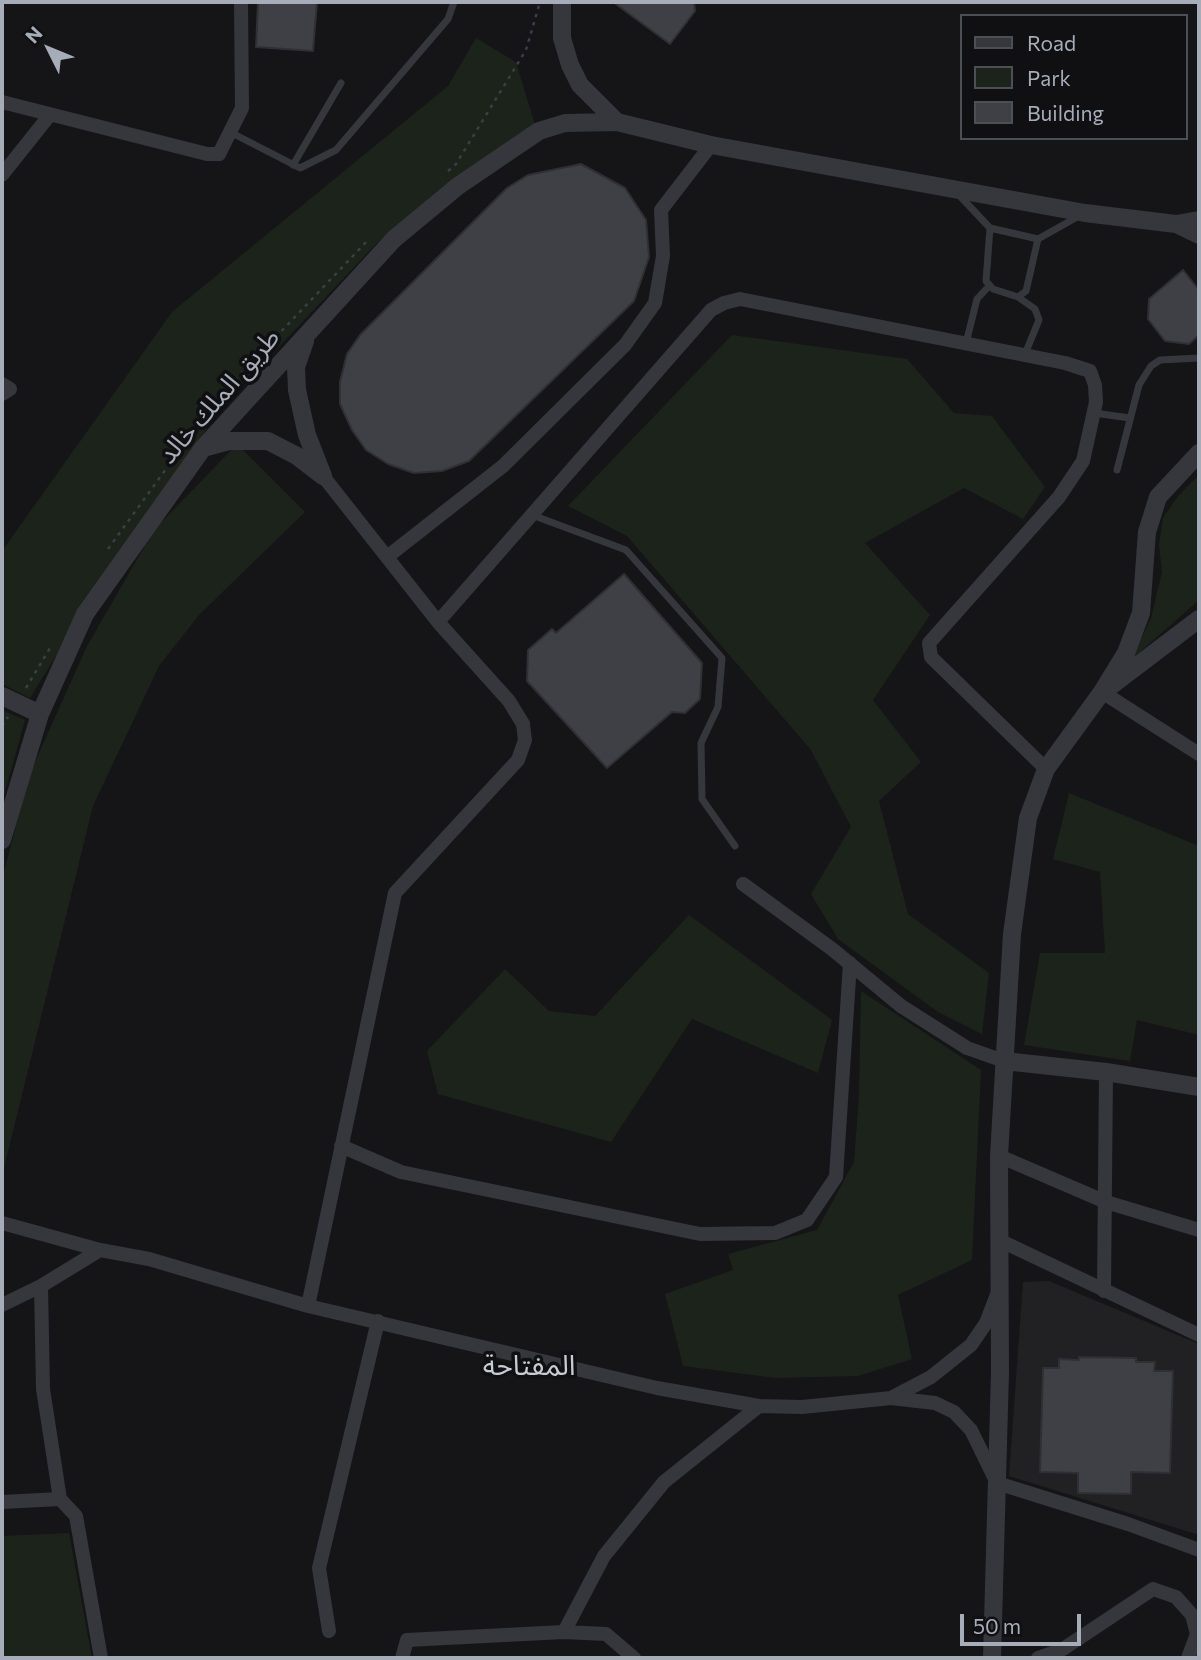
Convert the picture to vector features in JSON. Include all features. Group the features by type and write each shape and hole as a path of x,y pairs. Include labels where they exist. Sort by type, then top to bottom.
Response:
{"street":[{"path":"2,102 207,154 219,154 242,108 241,2"},
{"path":"562,2 562,38 575,75 597,105 617,122"},
{"path":"2,175 49,116"},
{"name":"طريق الملك خالد","path":"2,840 40,714 85,614 203,448 394,239 512,147 539,131 565,123 617,122 711,145 1086,213 1176,224"},
{"path":"387,557 503,466 625,345 655,303 663,256 661,210 711,145"},
{"path":"1176,224 1199,220"},
{"path":"1176,224 1199,235"},
{"path":"438,622 711,310 724,303 740,299 1024,355 1090,371 1095,384 1094,413 1083,461 1059,497 929,643 931,657 1046,769"},
{"path":"323,476 307,435 297,390 296,367 303,343 333,306"},
{"path":"2,384 10,389 2,394"},
{"path":"203,448 229,441 268,441 297,456 323,476 438,622 509,701 523,724 525,740 517,760 395,892 308,1306"},
{"path":"992,1658 997,1483 999,1156 1013,934 1028,818 1046,769 1102,692 1126,653 1141,613 1147,532 1158,497 1199,453"},
{"path":"1102,692 1150,659 1199,619"},
{"path":"1102,692 1199,754"},
{"path":"2,696 40,714"},
{"path":"743,884 850,963 901,1006 967,1048 1004,1061 1106,1072 1199,1087"},
{"path":"341,1146 401,1172 700,1234 775,1233 807,1220 836,1177 850,963"},
{"path":"1104,1291 1106,1072"},
{"path":"999,1156 1106,1202 1199,1230"},
{"path":"2,1223 100,1250 149,1259 308,1306 657,1388 759,1406 802,1406 891,1398 935,1403 954,1412 971,1430 997,1483 1128,1524 1199,1550"},
{"path":"1000,1241 1199,1335"},
{"path":"2,1305 41,1286 100,1250"},
{"path":"41,1286 43,1389 60,1499 76,1516 101,1658"},
{"path":"891,1398 931,1377 971,1345 986,1324 998,1290"},
{"path":"330,1631 319,1568 378,1321"},
{"path":"564,1632 604,1556 664,1482 759,1406"},
{"path":"2,1502 60,1499"},
{"path":"1038,1658 1063,1649 1153,1589 1176,1597 1192,1615 1196,1634 1188,1658"},
{"path":"402,1658 407,1640 564,1632 607,1634 634,1658"}],"lane":[{"path":"230,132 300,168 336,150 449,19 454,2"},
{"path":"293,164 341,83"},
{"path":"953,189 990,228 1038,239 1086,213"},
{"path":"966,343 977,299 989,286 990,228"},
{"path":"1018,297 1026,290 1038,239"},
{"path":"989,286 1018,297 1035,309 1039,320 1024,355"},
{"path":"1116,470 1139,385 1151,366 1160,360 1199,358"},
{"path":"1094,413 1130,418"},
{"path":"531,514 626,550 722,658 718,707 701,743 702,799 735,846"}],"shaded area":[{"path":"1049,1281 1199,1344 1199,1535 1009,1476 1023,1282"}],"green space":[{"path":"476,38 516,62 535,125 377,243 224,405 125,544 30,698 2,684 2,551 172,312 448,86"},
{"path":"732,335 907,359 954,413 992,416 1045,487 1023,519 964,488 865,543 930,615 873,700 921,762 879,801 908,914 989,973 982,1034 938,1012 838,939 811,894 851,827 811,750 627,536 568,506"},
{"path":"237,444 305,512 199,615 159,666 93,806 2,1176 2,879 30,773 87,646 154,530"},
{"path":"1199,475 1199,600 1131,660 1151,618 1162,572 1159,544 1163,518 1178,496"},
{"path":"2,710 25,720 2,803"},
{"path":"1069,793 1199,846 1199,1035 1137,1020 1130,1061 1024,1045 1040,953 1105,953 1100,872 1053,859"},
{"path":"689,915 832,1020 818,1073 692,1019 611,1142 438,1094 427,1051 505,969 549,1011 595,1016"},
{"path":"861,991 981,1070 972,1260 898,1295 912,1359 858,1376 775,1378 683,1366 665,1294 733,1270 728,1254 817,1230 854,1162 859,1096"},
{"path":"69,1533 92,1658 2,1658 2,1536"}],"building":[{"path":"258,2 317,2 313,51 256,47"},
{"path":"613,2 694,2 695,11 670,44"},
{"path":"581,164 625,188 646,220 649,257 634,301 469,461 442,471 414,473 388,464 366,450 352,430 340,404 340,382 347,354 360,335 507,188 528,175"},
{"path":"1183,270 1199,290 1199,335 1189,344 1165,341 1148,319 1149,299"},
{"path":"624,574 702,663 700,699 685,713 672,712 607,768 527,681 528,650 552,629 556,633"},
{"path":"1079,1357 1136,1358 1136,1362 1155,1362 1154,1371 1173,1371 1170,1473 1131,1472 1131,1494 1078,1493 1078,1473 1040,1472 1043,1368 1059,1368 1059,1359 1079,1360"}],"district":[{"name":"المفتاحة","path":"529,1366"}]}
